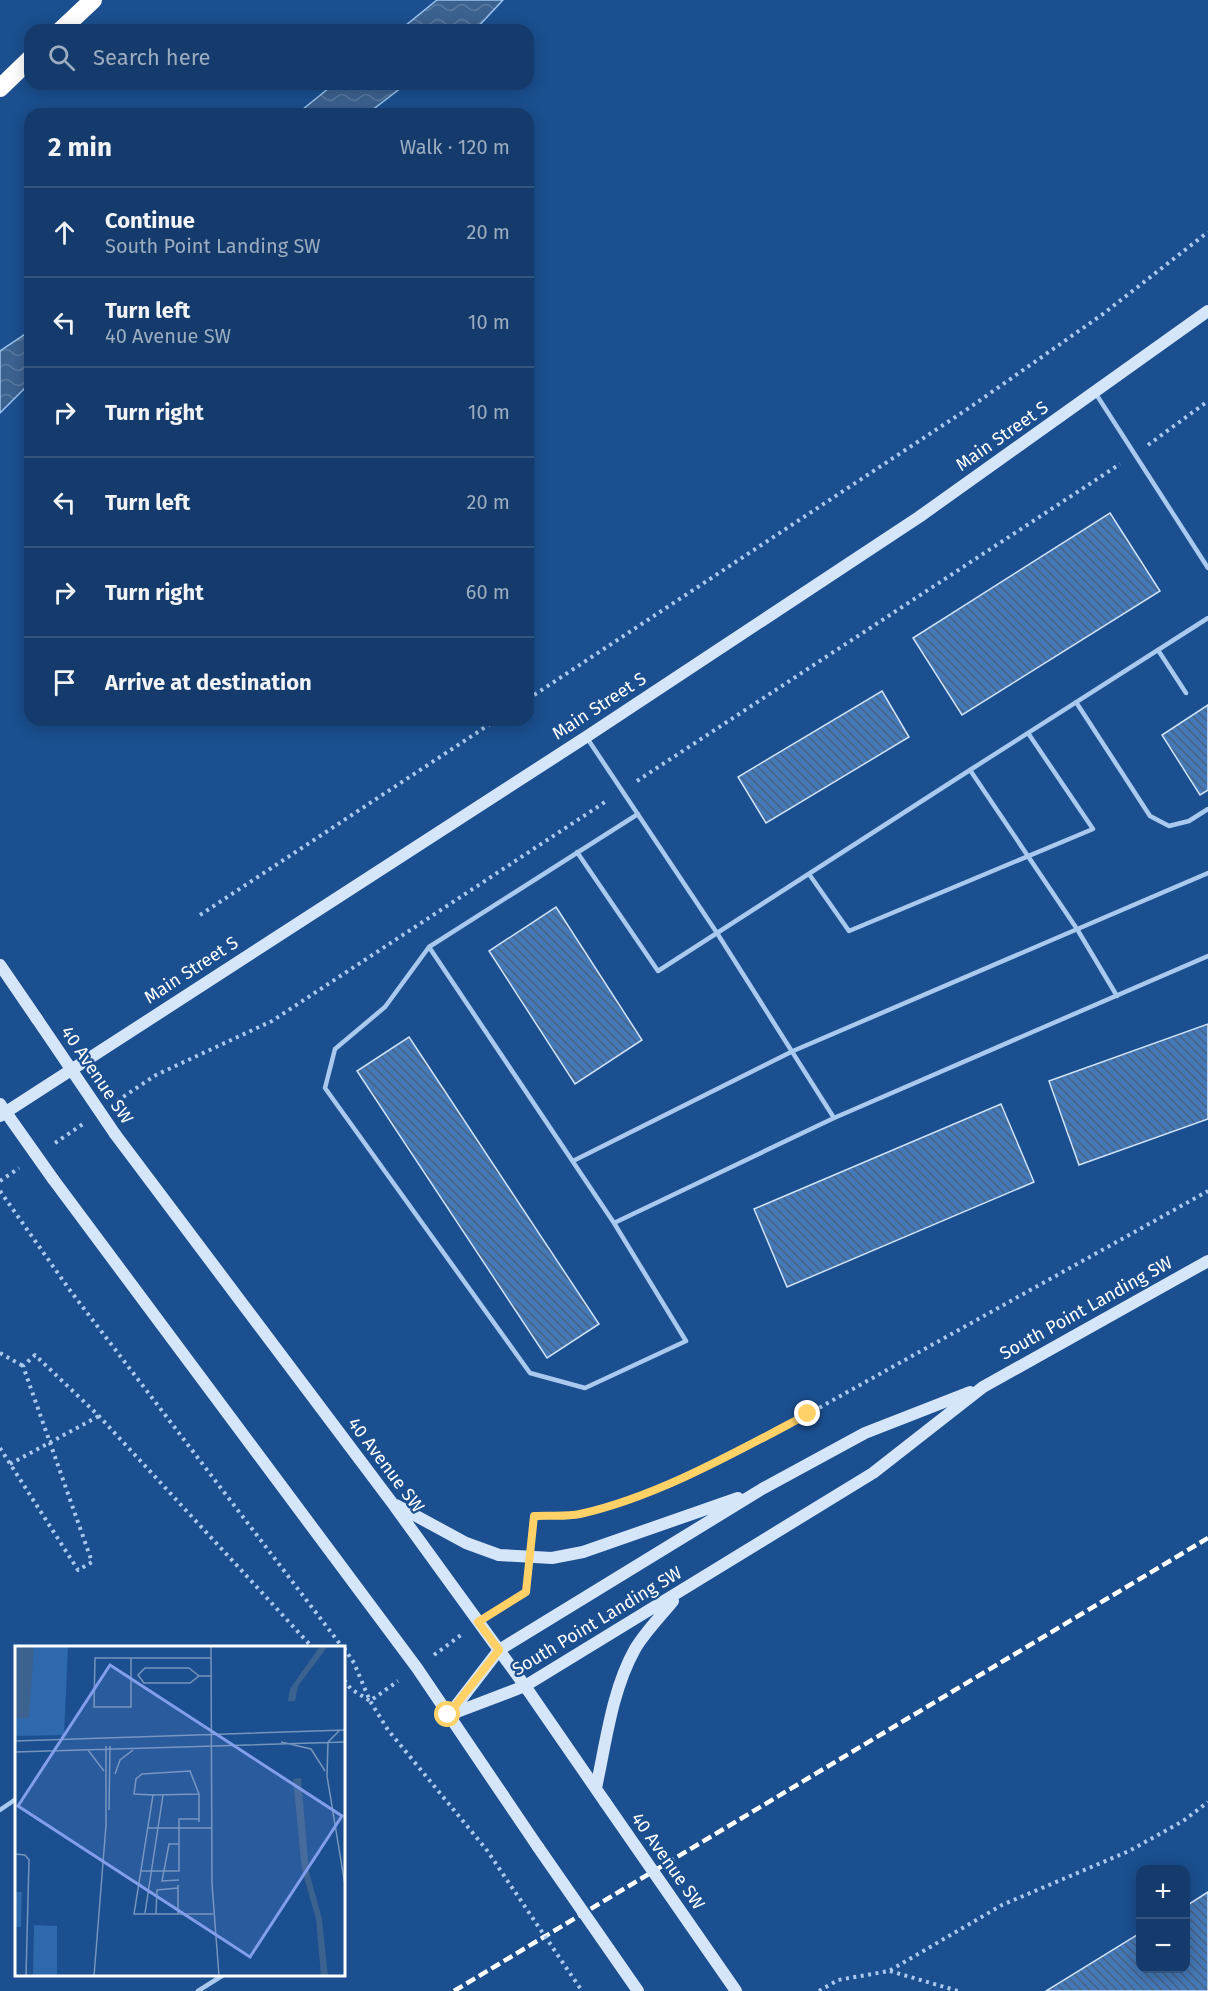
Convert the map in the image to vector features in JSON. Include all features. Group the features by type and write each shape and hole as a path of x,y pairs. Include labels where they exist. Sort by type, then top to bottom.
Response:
{"highway":[{"path":"67,24 93,0"},
{"path":"0,88 24,66"}],"main road":[{"name":"Main Street S","path":"0,1116 586,737 919,517 1208,311"},
{"name":"40 Avenue SW","path":"0,965 115,1134 393,1504 525,1686 736,1991"},
{"path":"0,1104 53,1179 417,1668 638,1991"},
{"name":"South Point Landing SW","path":"448,1715 525,1686 873,1473 983,1388 1208,1261"},
{"name":"South Point Landing SW","path":"448,1715 499,1650 762,1489 865,1433 983,1388"},
{"path":"393,1504 466,1542 499,1555 552,1558 583,1552 762,1489"},
{"path":"596,1788 611,1717 623,1678 636,1648 678,1594"}],"lane":[{"path":"1094,392 1208,568"},
{"path":"577,852 658,972 1208,618"},
{"path":"1158,650 1186,693"},
{"path":"1076,702 1150,816 1169,825 1189,821 1208,808"},
{"path":"809,874 849,931 1093,829 1028,733"},
{"path":"586,737 717,933 834,1118"},
{"path":"969,770 1077,929 1117,996"},
{"path":"429,948 615,1223 686,1341 585,1388 530,1373 325,1088 335,1049 386,1007 429,948 638,814"},
{"path":"573,1161 793,1051 1208,873"},
{"path":"615,1223 834,1118 1208,956"},
{"path":"0,1810 15,1800"},
{"path":"198,1991 222,1976"}],"path":[{"path":"534,695 969,408 1103,314 1208,232"},
{"path":"107,1108 156,1075 272,1021 1135,454 1208,401"},
{"path":"200,915 487,726"},
{"path":"49,1148 88,1121"},
{"path":"0,1181 20,1167"},
{"path":"0,1191 69,1289 341,1646"},
{"path":"370,1701 478,1622 526,1592 534,1516 579,1515 649,1492 732,1454 1208,1191"},
{"path":"0,1353 23,1366 92,1562 78,1570 1,1452"},
{"path":"23,1366 35,1355 99,1416 312,1646"},
{"path":"10,1464 99,1416"},
{"path":"345,1651 354,1664 370,1701 388,1730 486,1849 582,1991"},
{"path":"345,1681 351,1689 370,1701"},
{"path":"819,1991 838,1980 889,1971 1002,1905 1129,1851 1183,1821 1208,1802"},
{"path":"889,1971 958,1991"}],"water":[{"path":"437,0 503,0 481,24 407,24"},
{"path":"327,90 398,90 375,108 304,108"},
{"path":"24,335 24,389 0,413 0,351"}],"building":[{"path":"1110,513 1160,591 962,715 913,638"},
{"path":"882,691 909,737 766,823 738,777"},
{"path":"1208,705 1208,790 1200,795 1162,735"},
{"path":"556,907 642,1040 575,1084 489,951"},
{"path":"1208,1024 1208,1119 1079,1165 1049,1081"},
{"path":"409,1037 599,1324 547,1358 357,1071"},
{"path":"1001,1104 1034,1182 787,1287 754,1209"},
{"path":"1208,1892 1208,1991 1046,1991 1136,1935 1136,1973 1190,1973 1190,1903"}],"railway":[{"path":"454,1991 1208,1538"}],"route":[{"path":"448,1715 499,1650 478,1622 526,1592 534,1516 579,1515 649,1492 732,1454 808,1414"}]}
